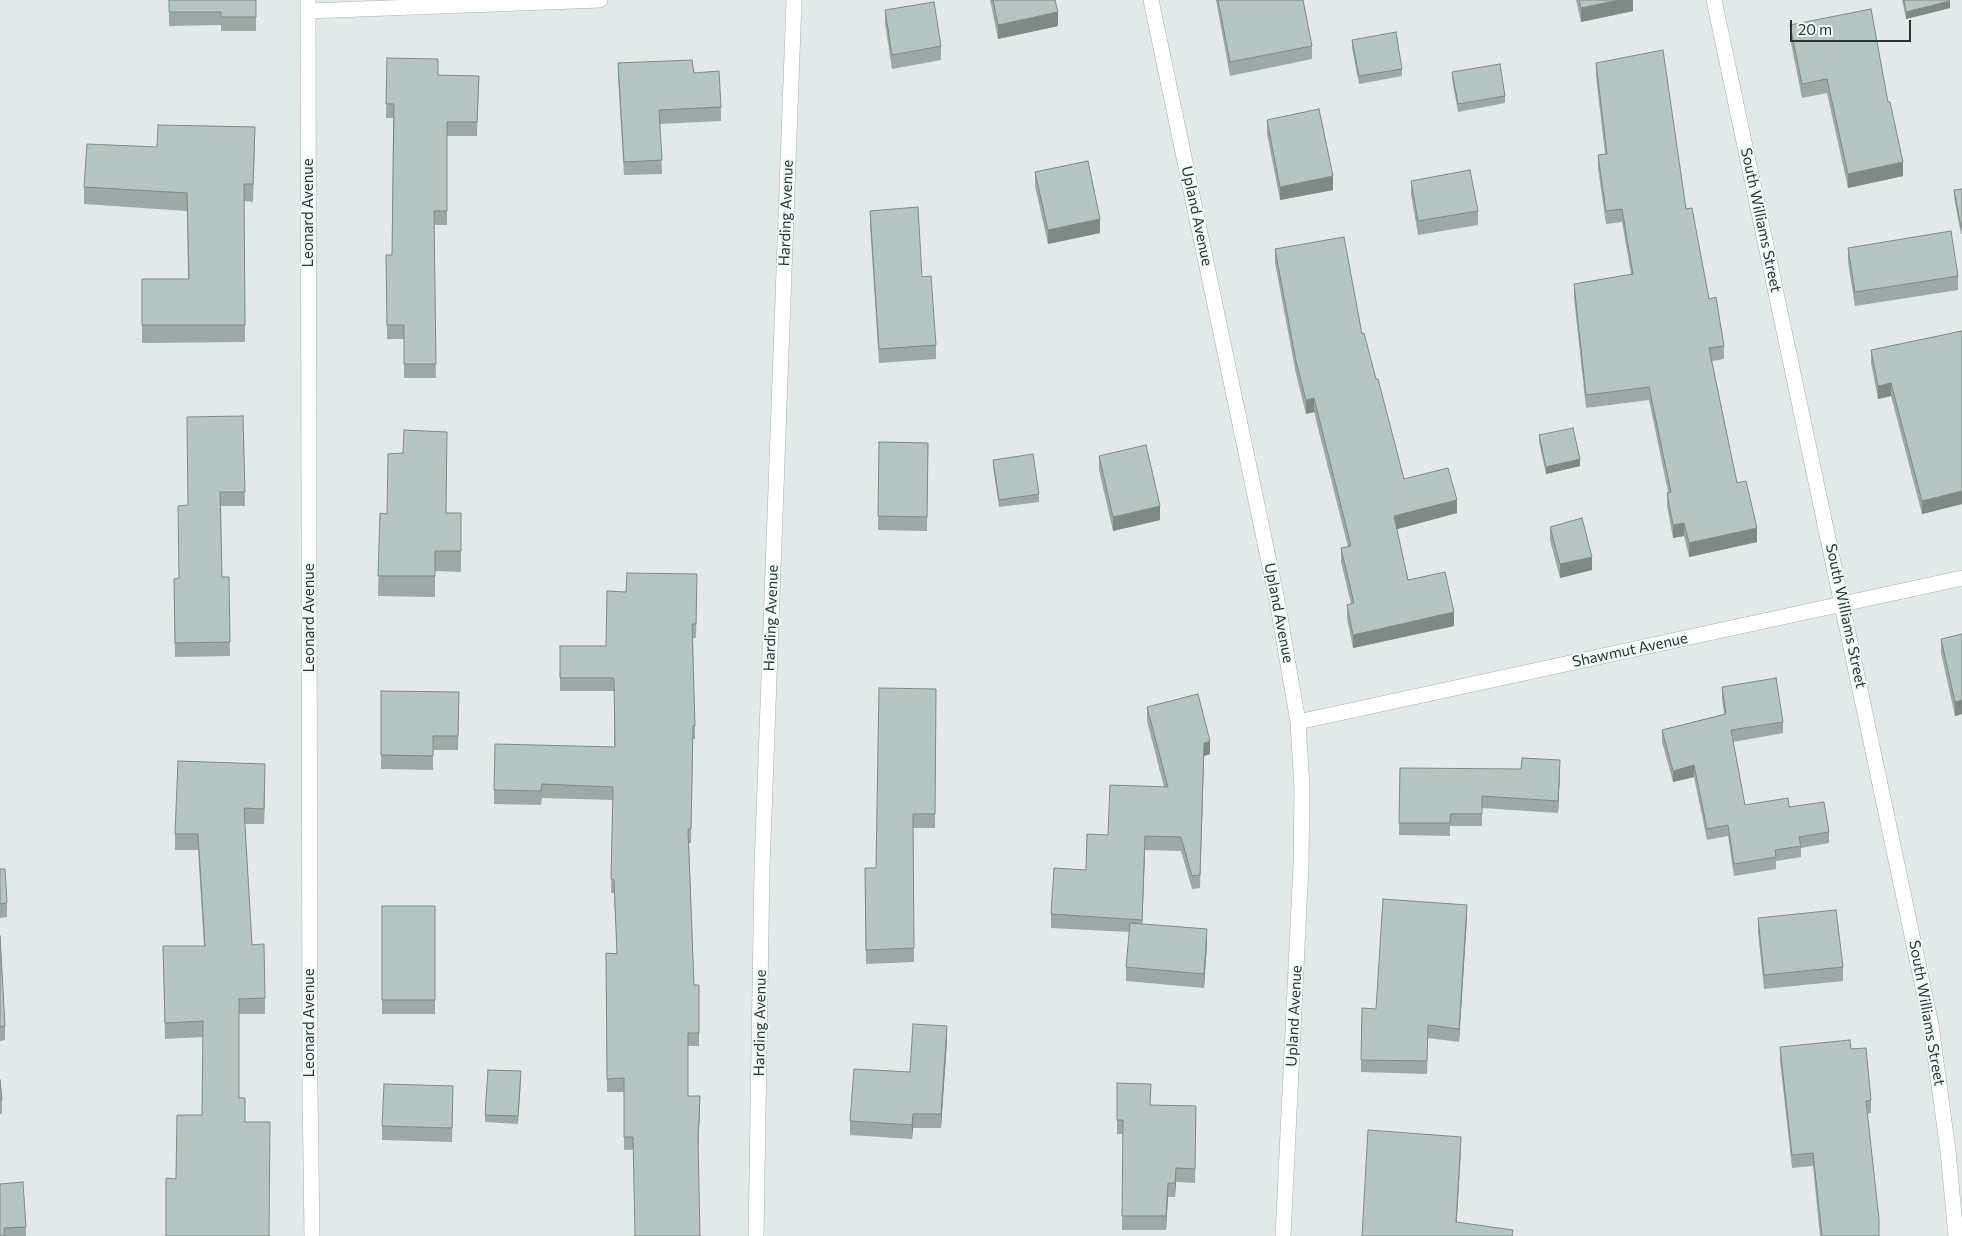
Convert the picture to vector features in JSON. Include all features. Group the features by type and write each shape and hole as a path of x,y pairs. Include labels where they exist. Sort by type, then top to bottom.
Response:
{"street":[{"path":"308,5 600,0"},
{"name":"Harding Avenue","path":"756,1236 762,868 794,0"},
{"name":"Upland Avenue","path":"1151,0 1277,600 1298,722 1302,788 1301,865 1284,1236"},
{"name":"South Williams Street","path":"1714,0 1931,1025 1948,1151 1956,1236"},
{"name":"Leonard Avenue","path":"308,5 310,1088 312,1236"},
{"name":"Shawmut Avenue","path":"1298,722 1962,578"}],"building":[{"path":"169,0 256,0 256,17 221,17 221,12 169,12"},
{"path":"993,0 1055,0 1058,12 998,25"},
{"path":"1218,0 1303,0 1312,46 1230,62"},
{"path":"1579,0 1619,0 1581,8"},
{"path":"1904,0 1949,0 1950,1 1906,12"},
{"path":"934,2 941,46 892,55 885,10"},
{"path":"1871,9 1888,102 1890,102 1903,162 1848,174 1827,79 1802,84 1790,25"},
{"path":"1396,32 1402,69 1359,76 1352,40"},
{"path":"1663,50 1686,209 1692,208 1709,299 1716,297 1724,346 1709,348 1737,483 1746,481 1757,528 1689,543 1684,523 1673,525 1667,493 1671,492 1649,387 1586,395 1574,284 1633,274 1622,209 1606,211 1598,155 1607,154 1596,63"},
{"path":"387,58 438,59 438,75 479,76 477,122 447,122 447,211 434,211 436,364 404,364 404,325 387,325 386,255 392,255 394,104 386,104"},
{"path":"692,60 694,73 719,71 721,107 659,110 662,160 624,162 618,63"},
{"path":"1500,64 1505,96 1458,104 1452,72"},
{"path":"1319,109 1333,176 1280,187 1267,120"},
{"path":"158,125 255,127 253,184 244,184 245,325 142,325 142,279 189,279 187,193 84,187 87,144 157,147"},
{"path":"1088,161 1100,219 1048,230 1035,172"},
{"path":"1470,170 1478,211 1418,221 1411,181"},
{"path":"1962,189 1962,227 1961,227 1954,190"},
{"path":"918,207 922,277 931,276 936,345 879,349 870,211"},
{"path":"1951,231 1958,276 1855,292 1848,248"},
{"path":"1344,237 1362,334 1364,333 1376,379 1378,379 1404,479 1448,468 1457,500 1394,516 1408,580 1445,572 1454,612 1353,635 1347,605 1354,603 1341,548 1351,546 1314,398 1306,400 1296,361 1275,249"},
{"path":"1962,331 1962,491 1922,501 1891,383 1878,386 1871,350"},
{"path":"243,416 245,492 220,492 222,577 229,577 230,642 175,643 174,579 179,578 178,506 188,505 187,417"},
{"path":"1573,428 1580,459 1546,467 1539,435"},
{"path":"404,430 447,432 446,513 461,513 461,551 435,551 435,576 378,576 380,513 387,514 388,454 403,453"},
{"path":"879,442 928,443 927,517 878,516"},
{"path":"1146,445 1160,506 1113,517 1099,456"},
{"path":"1033,454 1039,494 999,500 993,460"},
{"path":"1582,518 1592,557 1560,564 1550,527"},
{"path":"627,573 697,574 696,624 692,624 695,726 693,726 691,829 688,829 694,985 699,985 699,1033 688,1033 688,1096 700,1096 698,1138 700,1236 635,1236 633,1137 624,1137 624,1078 607,1079 606,953 617,954 614,880 611,879 613,787 542,784 541,791 494,790 495,744 615,747 614,678 560,678 560,646 606,646 607,591 626,592"},
{"path":"1962,634 1962,700 1955,702 1941,639"},
{"path":"1776,678 1783,722 1731,730 1745,805 1788,798 1789,807 1824,802 1829,832 1799,837 1801,846 1775,850 1776,857 1734,864 1728,825 1707,829 1694,765 1673,771 1662,730 1726,714 1722,687"},
{"path":"879,688 936,689 935,814 913,814 914,948 866,950 865,868 876,868"},
{"path":"381,691 459,692 458,736 433,736 433,756 381,755"},
{"path":"1198,694 1210,741 1204,743 1200,875 1192,876 1181,837 1145,836 1142,920 1051,914 1054,868 1086,870 1087,834 1108,835 1110,785 1168,787 1147,707"},
{"path":"1522,758 1560,760 1558,801 1482,796 1482,814 1450,814 1450,823 1399,823 1400,768 1521,769"},
{"path":"178,761 265,764 264,809 244,808 252,945 264,944 265,998 239,999 239,1098 245,1098 245,1122 270,1122 269,1236 166,1236 166,1178 176,1179 177,1115 202,1115 203,1021 165,1023 163,946 205,946 198,834 175,834"},
{"path":"0,869 5,869 7,903 0,904"},
{"path":"1383,899 1467,905 1459,1029 1428,1025 1427,1061 1361,1060 1362,1008 1376,1009"},
{"path":"382,906 435,906 435,1000 382,1000"},
{"path":"1836,910 1843,967 1764,975 1758,918"},
{"path":"1130,923 1207,929 1204,974 1126,967"},
{"path":"0,936 5,1026 0,1027"},
{"path":"913,1024 947,1026 941,1114 913,1114 912,1125 850,1121 854,1069 910,1072"},
{"path":"1850,1040 1851,1049 1866,1048 1871,1100 1866,1101 1879,1219 1879,1236 1822,1236 1813,1153 1792,1155 1780,1047"},
{"path":"488,1070 521,1071 518,1116 485,1115"},
{"path":"0,1080 2,1100 0,1100"},
{"path":"1117,1083 1151,1084 1150,1105 1196,1106 1195,1169 1176,1168 1175,1183 1168,1183 1166,1216 1122,1216 1123,1120 1117,1120"},
{"path":"384,1084 453,1086 452,1128 382,1126"},
{"path":"1368,1130 1461,1137 1456,1222 1513,1230 1512,1236 1362,1236"},
{"path":"23,1182 26,1227 4,1228 4,1236 0,1236 0,1184"}]}
